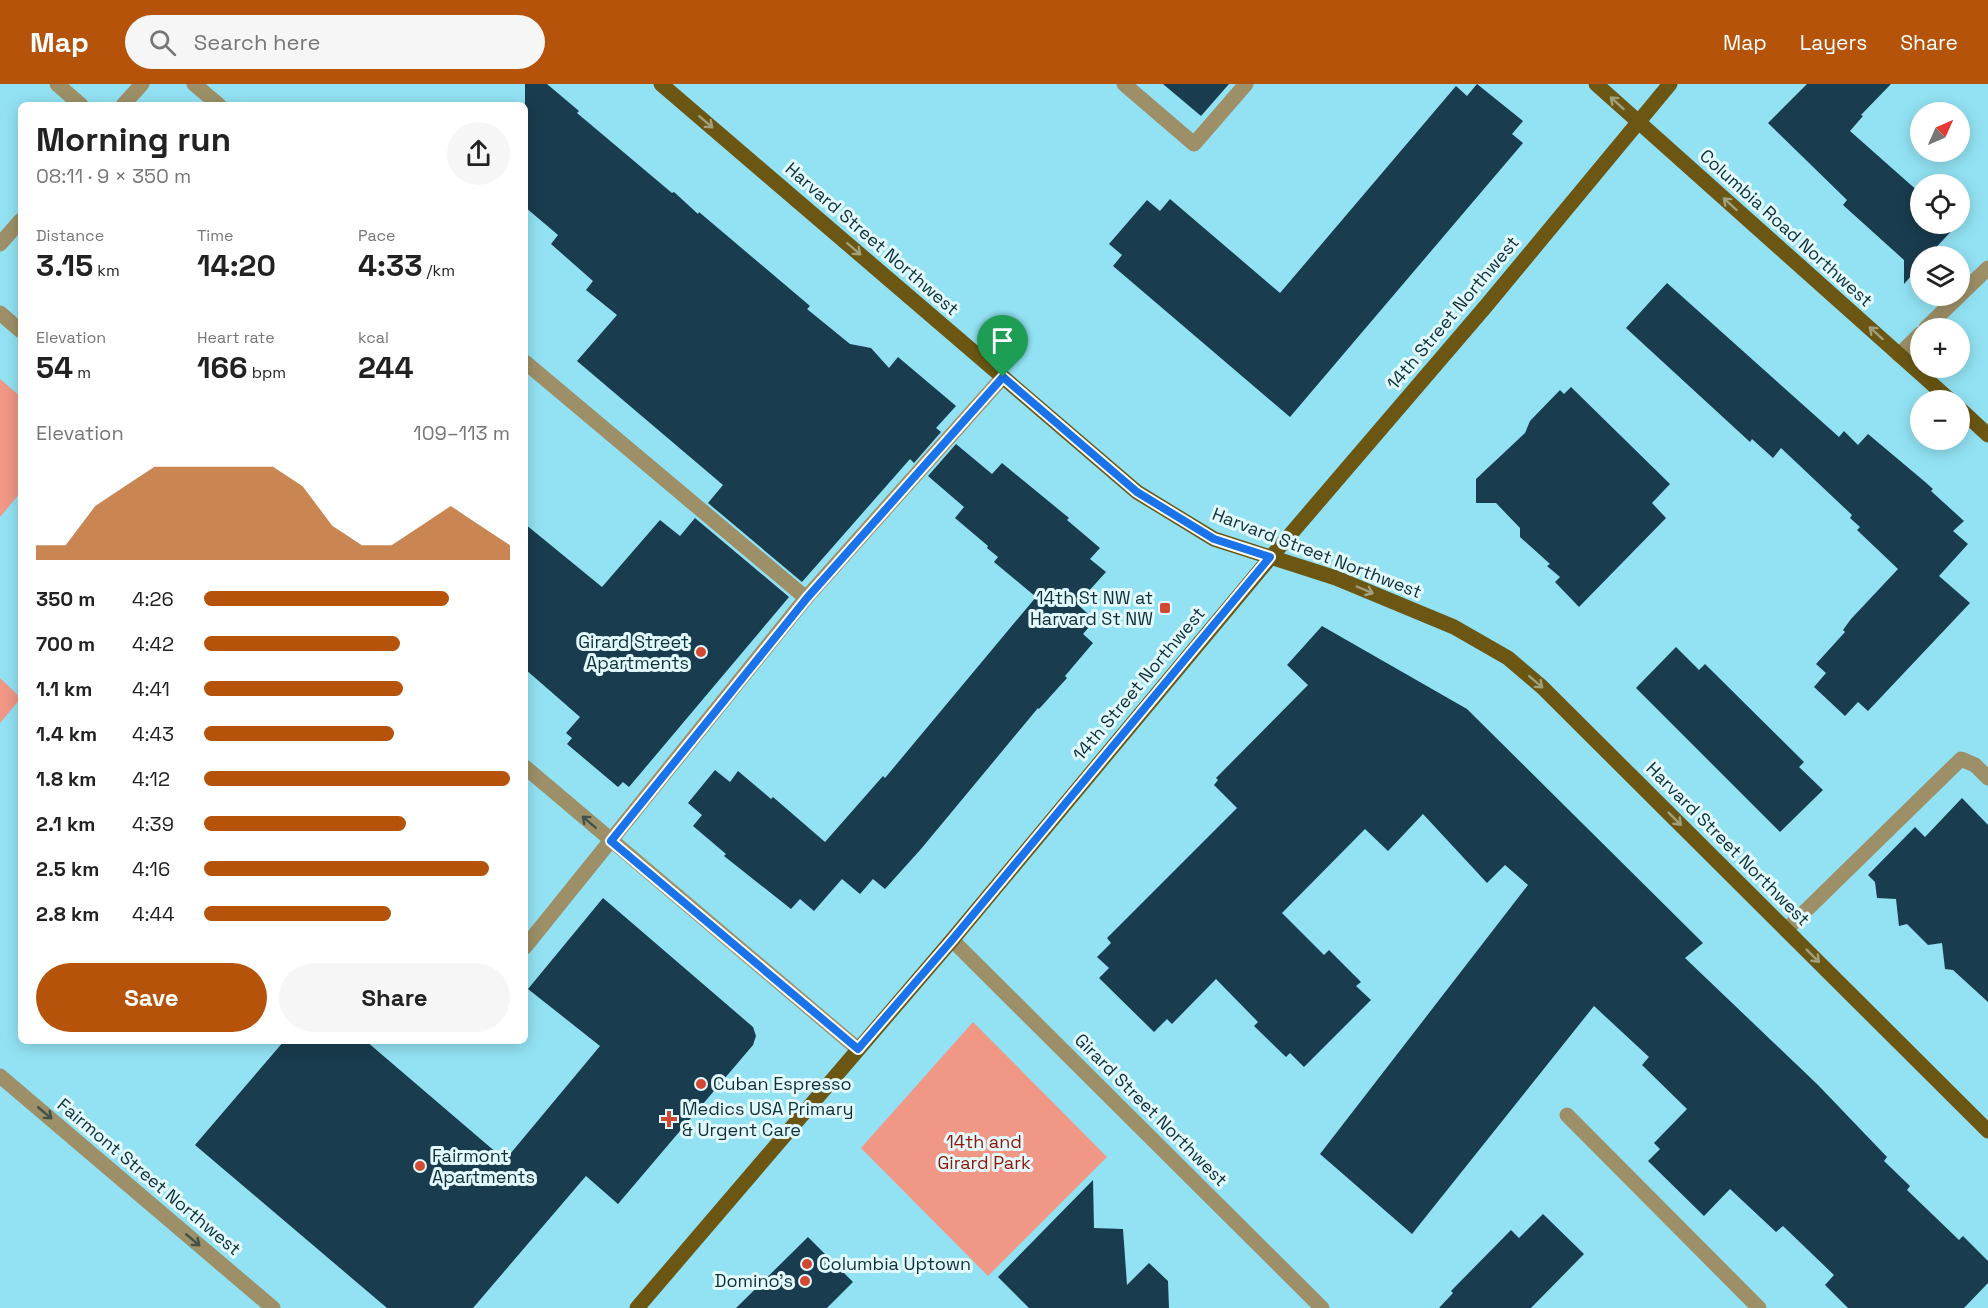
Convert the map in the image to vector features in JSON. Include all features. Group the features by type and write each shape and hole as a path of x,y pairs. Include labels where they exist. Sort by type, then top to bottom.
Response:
{"main road":[{"name":"Harvard Street Northwest","path":"661,84 1137,492 1214,539 1336,578 1454,627 1508,658 1542,687 1988,1131"},
{"name":"Columbia Road Northwest","path":"1596,84 1939,390"},
{"name":"14th Street Northwest","path":"637,1308 952,940 1270,557 1463,334 1670,84"},
{"path":"1970,418 1988,435"}],"street":[{"path":"57,84 78,102"},
{"path":"126,102 142,84"},
{"path":"194,84 215,102"},
{"path":"1124,84 1194,144 1246,84"},
{"path":"0,244 18,223"},
{"path":"1936,318 1988,268"},
{"path":"0,313 18,328"},
{"path":"1899,355 1910,344"},
{"path":"528,365 807,598"},
{"path":"528,943 807,598 1003,377"},
{"path":"1786,930 1961,759 1974,765 1988,778"},
{"path":"528,770 858,1049"},
{"name":"Girard Street Northwest","path":"952,940 1322,1308"},
{"name":"Fairmont Street Northwest","path":"0,1076 273,1308"},
{"path":"1567,1115 1759,1308"}],"green space":[{"path":"0,379 18,394 18,496 0,517"},
{"path":"0,678 18,695 18,702 0,723"},
{"name":"14th and Girard Park","path":"973,1022 1107,1157 988,1276 861,1148"}],"building":[{"path":"525,84 547,84 579,111 577,113 810,306 807,309 850,344 871,348 889,368 898,357 956,406 936,428 941,432 914,463 910,459 802,582 708,503 723,485 577,361 617,315 586,290 593,281 551,244 558,235 528,210 528,102 525,102"},
{"path":"1163,84 1229,84 1201,116"},
{"path":"1477,84 1523,121 1512,134 1523,143 1290,417 1113,266 1122,255 1109,244 1147,200 1160,211 1170,199 1280,293 1456,86 1467,96"},
{"path":"1807,84 1891,84 1861,115 1863,116 1850,131 1910,184 1910,234 1949,234 1937,246 1910,246 1910,277 1904,284 1904,260 1843,205 1847,200 1768,123"},
{"path":"1667,283 1839,437 1844,431 1858,445 1868,434 1933,489 1931,491 1964,521 1953,531 1968,544 1939,576 1970,603 1868,711 1858,702 1845,716 1814,687 1826,673 1816,664 1845,632 1843,630 1851,619 1898,569 1857,530 1860,527 1850,518 1852,515 1781,448 1773,458 1752,439 1750,442 1626,328"},
{"path":"1571,387 1670,484 1652,503 1666,518 1579,607 1555,582 1560,577 1547,566 1550,564 1520,537 1520,528 1496,503 1476,503 1476,479 1525,433 1530,421 1560,390 1564,394"},
{"path":"956,444 992,474 1002,463 1069,518 1067,520 1100,548 1090,559 1106,572 1077,604 1095,620 1083,634 1093,643 1065,676 1067,678 1038,708 885,889 873,879 860,894 842,879 814,911 800,899 791,909 724,856 726,854 693,826 702,815 688,803 715,770 730,782 738,771 771,799 773,797 825,842 883,776 885,778 1036,597 994,562 998,557 955,518 964,507 928,476"},
{"path":"695,518 789,597 629,787 623,782 618,787 567,744 572,738 566,733 580,717 528,672 528,526 602,587 660,520 680,536"},
{"path":"1322,626 1467,709 1703,943 1685,958 1818,1085 1887,1157 1884,1161 1910,1186 1907,1190 1959,1240 1963,1236 1988,1261 1988,1283 1964,1308 1848,1308 1825,1285 1834,1275 1783,1226 1776,1232 1730,1189 1704,1216 1648,1161 1660,1149 1654,1143 1687,1109 1642,1065 1649,1057 1594,1006 1412,1234 1320,1154 1528,885 1505,865 1487,883 1423,814 1388,851 1365,829 1282,913 1324,955 1329,950 1361,982 1356,986 1371,1000 1304,1067 1290,1053 1286,1057 1254,1026 1258,1022 1216,979 1172,1024 1167,1019 1154,1032 1099,978 1109,968 1097,957 1111,943 1107,938 1237,808 1214,785 1218,780 1216,778 1308,685 1287,665"},
{"path":"1676,647 1699,670 1705,664 1804,762 1799,767 1823,790 1780,832 1636,688"},
{"path":"1962,798 1988,825 1988,1002 1953,970 1945,969 1942,943 1928,945 1907,924 1899,926 1896,899 1877,898 1875,882 1868,875 1915,827 1925,837"},
{"path":"603,898 753,1027 756,1036 753,1045 618,1204 586,1176 473,1308 387,1308 195,1145 281,1044 370,1044 505,1160 600,1046 528,989"},
{"path":"1093,1180 1094,1228 1123,1229 1127,1285 1149,1263 1168,1281 1169,1308 1029,1308 998,1277"},
{"path":"1543,1214 1584,1254 1531,1308 1439,1308 1453,1293 1451,1291 1511,1230 1519,1238"},
{"name":"Columbia Uptown","path":"808,1237 853,1282 827,1308 736,1308"}],"place":[{"name":"14th St NW at Harvard St NW","path":"1165,608"},
{"name":"Girard Street Apartments","path":"701,652"},
{"name":"Cuban Espresso","path":"701,1084"},
{"name":"Medics USA Primary & Urgent Care","path":"669,1119"},
{"name":"Fairmont Apartments","path":"420,1166"},
{"name":"Columbia Uptown","path":"807,1264"},
{"name":"Domino's","path":"805,1281"}],"route":[{"path":"1003,377 1137,492 1214,539 1270,557 952,940 858,1049 611,841 807,598 1003,377"}]}
